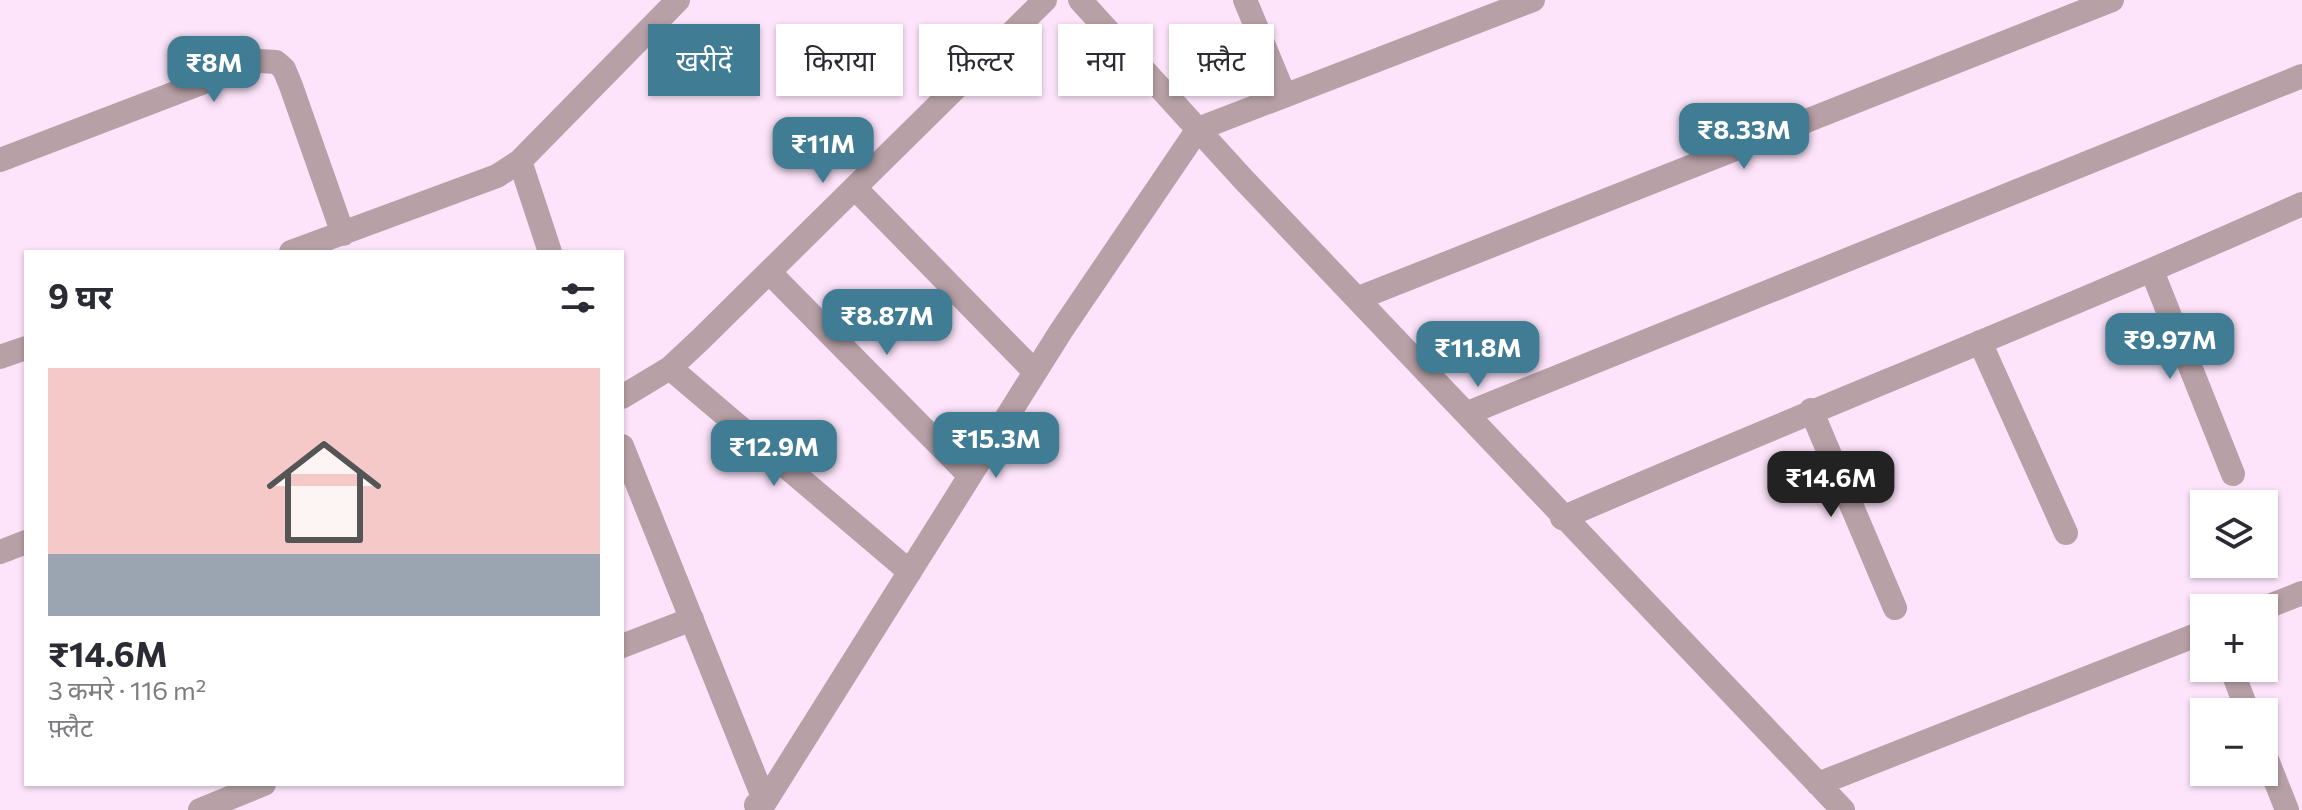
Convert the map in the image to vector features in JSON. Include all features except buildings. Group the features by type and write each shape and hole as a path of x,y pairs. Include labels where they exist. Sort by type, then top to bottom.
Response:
{"street":[{"path":"297,250 497,176 520,161 678,0"},
{"path":"624,396 670,368 1045,0"},
{"path":"1080,0 1468,413 1562,518 1843,810"},
{"path":"1245,0 1284,94"},
{"path":"756,807 910,572 1035,372 1198,129 1533,0"},
{"path":"1359,298 2112,0"},
{"path":"0,160 259,61 276,62 284,69 291,86 343,234"},
{"path":"1468,413 2302,76"},
{"path":"520,161 549,250"},
{"path":"855,188 1035,372"},
{"path":"1562,518 1811,410 2152,271 2302,204"},
{"path":"2152,271 2233,474"},
{"path":"769,272 970,476"},
{"path":"1980,342 2066,533"},
{"path":"0,357 24,349"},
{"path":"670,368 910,572"},
{"path":"1811,410 1895,608"},
{"path":"624,451 692,619 756,807"},
{"path":"0,552 24,543"},
{"path":"2278,602 2302,593"},
{"path":"624,645 692,619"},
{"path":"1818,784 2190,638"},
{"path":"200,810 259,786"},
{"path":"2277,786 2287,810"}]}
